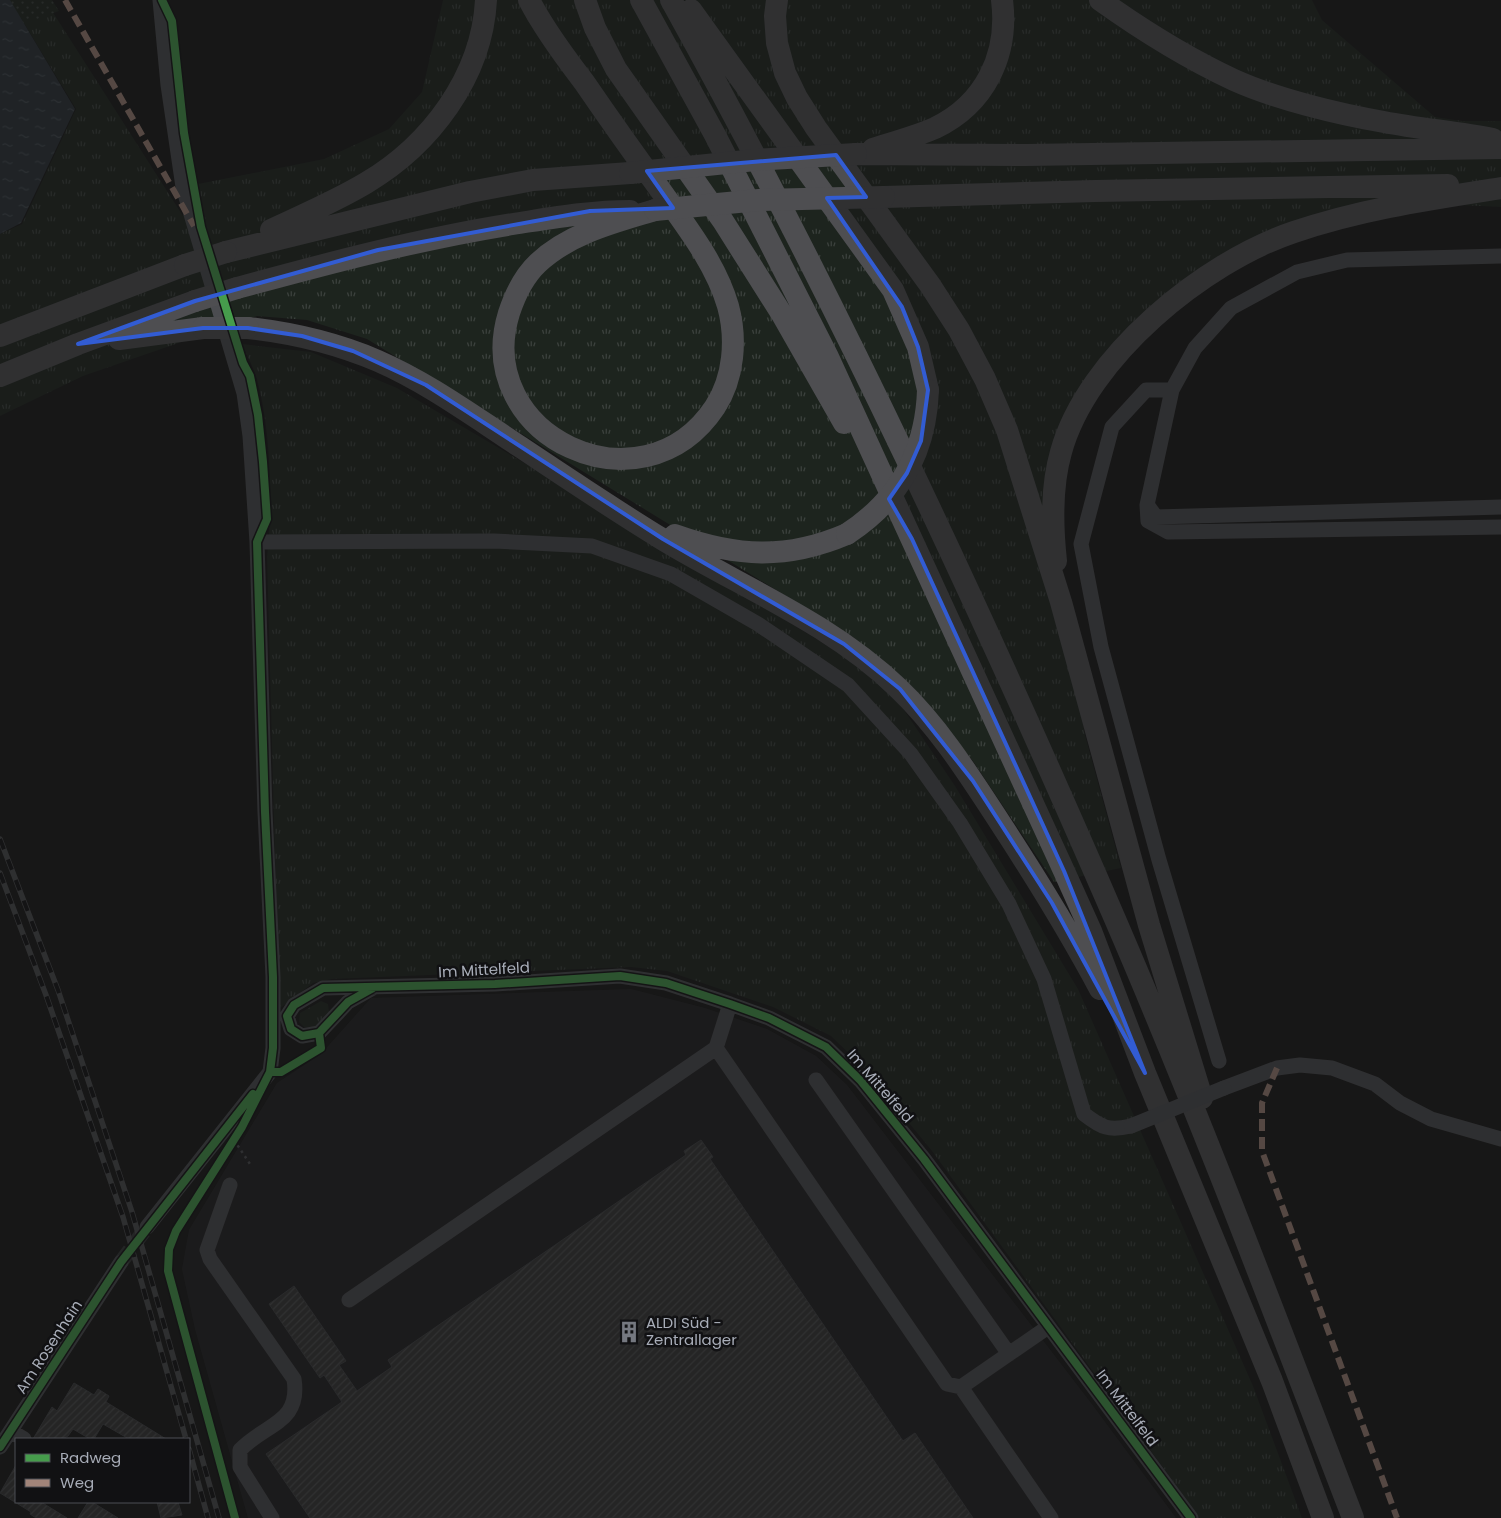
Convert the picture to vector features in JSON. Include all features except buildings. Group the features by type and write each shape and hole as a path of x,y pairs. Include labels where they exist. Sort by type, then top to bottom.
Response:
{"highway":[{"path":"226,252 366,184 390,168 414,148 441,116 468,73 479,41 486,0"},
{"path":"528,0 554,41 699,245 728,306 733,333 732,361 726,386 716,407 700,426 682,440 663,451 641,458 616,460 589,456 561,445 542,429 522,406 508,379 503,350 505,326 513,301 524,279 538,263 575,238 592,230 655,210"},
{"path":"585,0 595,28 616,68 723,221 778,308 912,539"},
{"path":"641,0 715,135 819,339 1091,931 1145,1073 1272,1380 1323,1518"},
{"path":"671,0 739,123 799,238 981,616 1116,921 1232,1205 1353,1518"},
{"path":"625,515 709,546 750,553 791,551 830,542 862,525 887,502 915,458 925,424 928,390 918,346 892,290 684,0"},
{"path":"777,0 775,16 776,44 785,73 797,98 816,128 930,285 958,330 985,380 1010,439 1061,602 1149,925 1232,1205"},
{"path":"856,154 934,128 957,115 977,97 992,74 1002,48 1005,21 1002,0"},
{"path":"1100,0 1142,30 1235,80 1309,105 1337,112 1384,122 1460,132 1501,141"},
{"path":"0,336 185,265 226,252 470,192 533,180 630,173 755,160 856,154 1026,155 1501,148"},
{"path":"0,376 78,344 237,288 378,250 481,229 590,211 655,210 759,200 1095,191 1501,186"},
{"path":"1061,602 1053,512 1055,481 1061,450 1076,414 1094,386 1125,346 1156,315 1199,281 1249,252 1292,232 1345,216 1501,186"},
{"path":"78,344 203,328 248,328 275,331 328,343 378,361 426,385 625,515 844,644 874,666 900,689 934,728 973,781 1023,857 1091,972 1145,1073"}],"street":[{"path":"147,1227 270,1072 273,1048 273,977 265,812 257,542 250,436 244,393 183,188 168,85 160,0"},
{"path":"1501,256 1347,260 1297,272 1231,308 1196,348 1172,390 1147,505 1148,521 1168,532 1501,527"},
{"path":"1172,390 1146,390 1112,427 1081,544 1101,647 1159,860 1219,1061"},
{"path":"1147,505 1156,517 1501,507"},
{"path":"257,542 494,541 592,546 670,574 758,624 848,685 912,754 960,823 1009,904 1028,941 1044,979 1084,1114 1100,1126 1117,1129 1131,1126 1277,1068 1300,1065 1332,1068 1375,1084 1400,1103 1431,1119 1501,1139"},
{"name":"Im Mittelfeld","path":"373,988 348,1002 319,1033 302,1036 291,1029 287,1016 294,1005 323,988 373,988 620,976 666,983 730,1004 769,1018 826,1047 861,1081 924,1159 1191,1518"},
{"path":"349,1300 716,1048 730,1004"},
{"path":"716,1048 947,1384 961,1387 1051,1518"},
{"path":"816,1080 1009,1354"},
{"path":"230,1185 207,1250 210,1258 294,1379 296,1392 295,1402 290,1413 250,1440 240,1450 240,1467 272,1518"},
{"name":"Am Rosenhain","path":"0,1447 121,1262"},
{"path":"961,1387 1048,1327"},
{"path":"10,1431 22,1438"}],"path":[{"path":"234,1140 252,1167"}],"highlighted area":[{"path":"836,155 866,197 827,198 902,307 918,347 928,390 921,441 907,473 889,499 912,539 1064,871 1145,1073 1052,903 973,781 900,689 844,644 663,539 426,385 353,351 302,336 248,328 203,328 78,344 195,301 378,250 590,211 673,208 647,171"}],"shaded area":[{"path":"631,989 705,1008 767,1029 816,1056 847,1085 1094,1407 1176,1518 248,1518 195,1329 182,1269 189,1230 277,1083 321,1054 371,998"}],"green space":[{"path":"0,0 52,0 59,11 0,33"},
{"path":"10,0 45,0 183,216 181,175 183,187 324,159 389,129 422,92 443,0 1312,0 1322,20 1435,117 1462,121 1501,121 1501,207 1377,201 1170,293 1048,468 1073,668 1085,735 1121,868 1054,882 973,761 913,688 853,637 367,339 307,320 257,316 83,376 0,416 0,234 22,224 76,109"},
{"path":"242,344 311,352 397,388 660,543 847,658 894,695 955,786 1078,989 1253,1386 1302,1518 1200,1518 932,1151 864,1068 831,1036 773,1007 667,971 631,967 332,979 313,983 279,1009 267,557 270,514 270,468 262,399 257,379"},
{"path":"321,1001 328,1004 329,1012 315,1027 304,1027 299,1022 300,1013"}],"water":[{"path":"0,0 10,0 75,109 21,223 0,234"}],"tunnel":[{"path":"121,1262 147,1227"}],"railway":[{"path":"0,839 58,990 132,1212 219,1518"},
{"path":"0,873 46,995 123,1217 186,1438"},
{"path":"190,1453 208,1518"}],"marked path":[{"path":"65,0 194,226"},
{"path":"1277,1068 1262,1103 1262,1151 1397,1518"}],"cycle path":[{"path":"162,0 172,21 184,133 201,227 243,363 250,376 258,415 267,519 257,542 265,812 273,977 273,1048 270,1072 242,1127 176,1231 169,1249 168,1271 235,1518"},
{"path":"373,988 348,1002 319,1033 302,1036 291,1029 287,1016 294,1005 323,988 495,984 620,976 666,983 730,1004 769,1018 826,1047 861,1081 924,1159 1191,1518"},
{"path":"270,1072 281,1072 321,1048 319,1033"},
{"path":"0,1447 121,1262 253,1094"}],"place":[{"name":"ALDI Süd - Zentrallager","path":"629,1332"}]}
